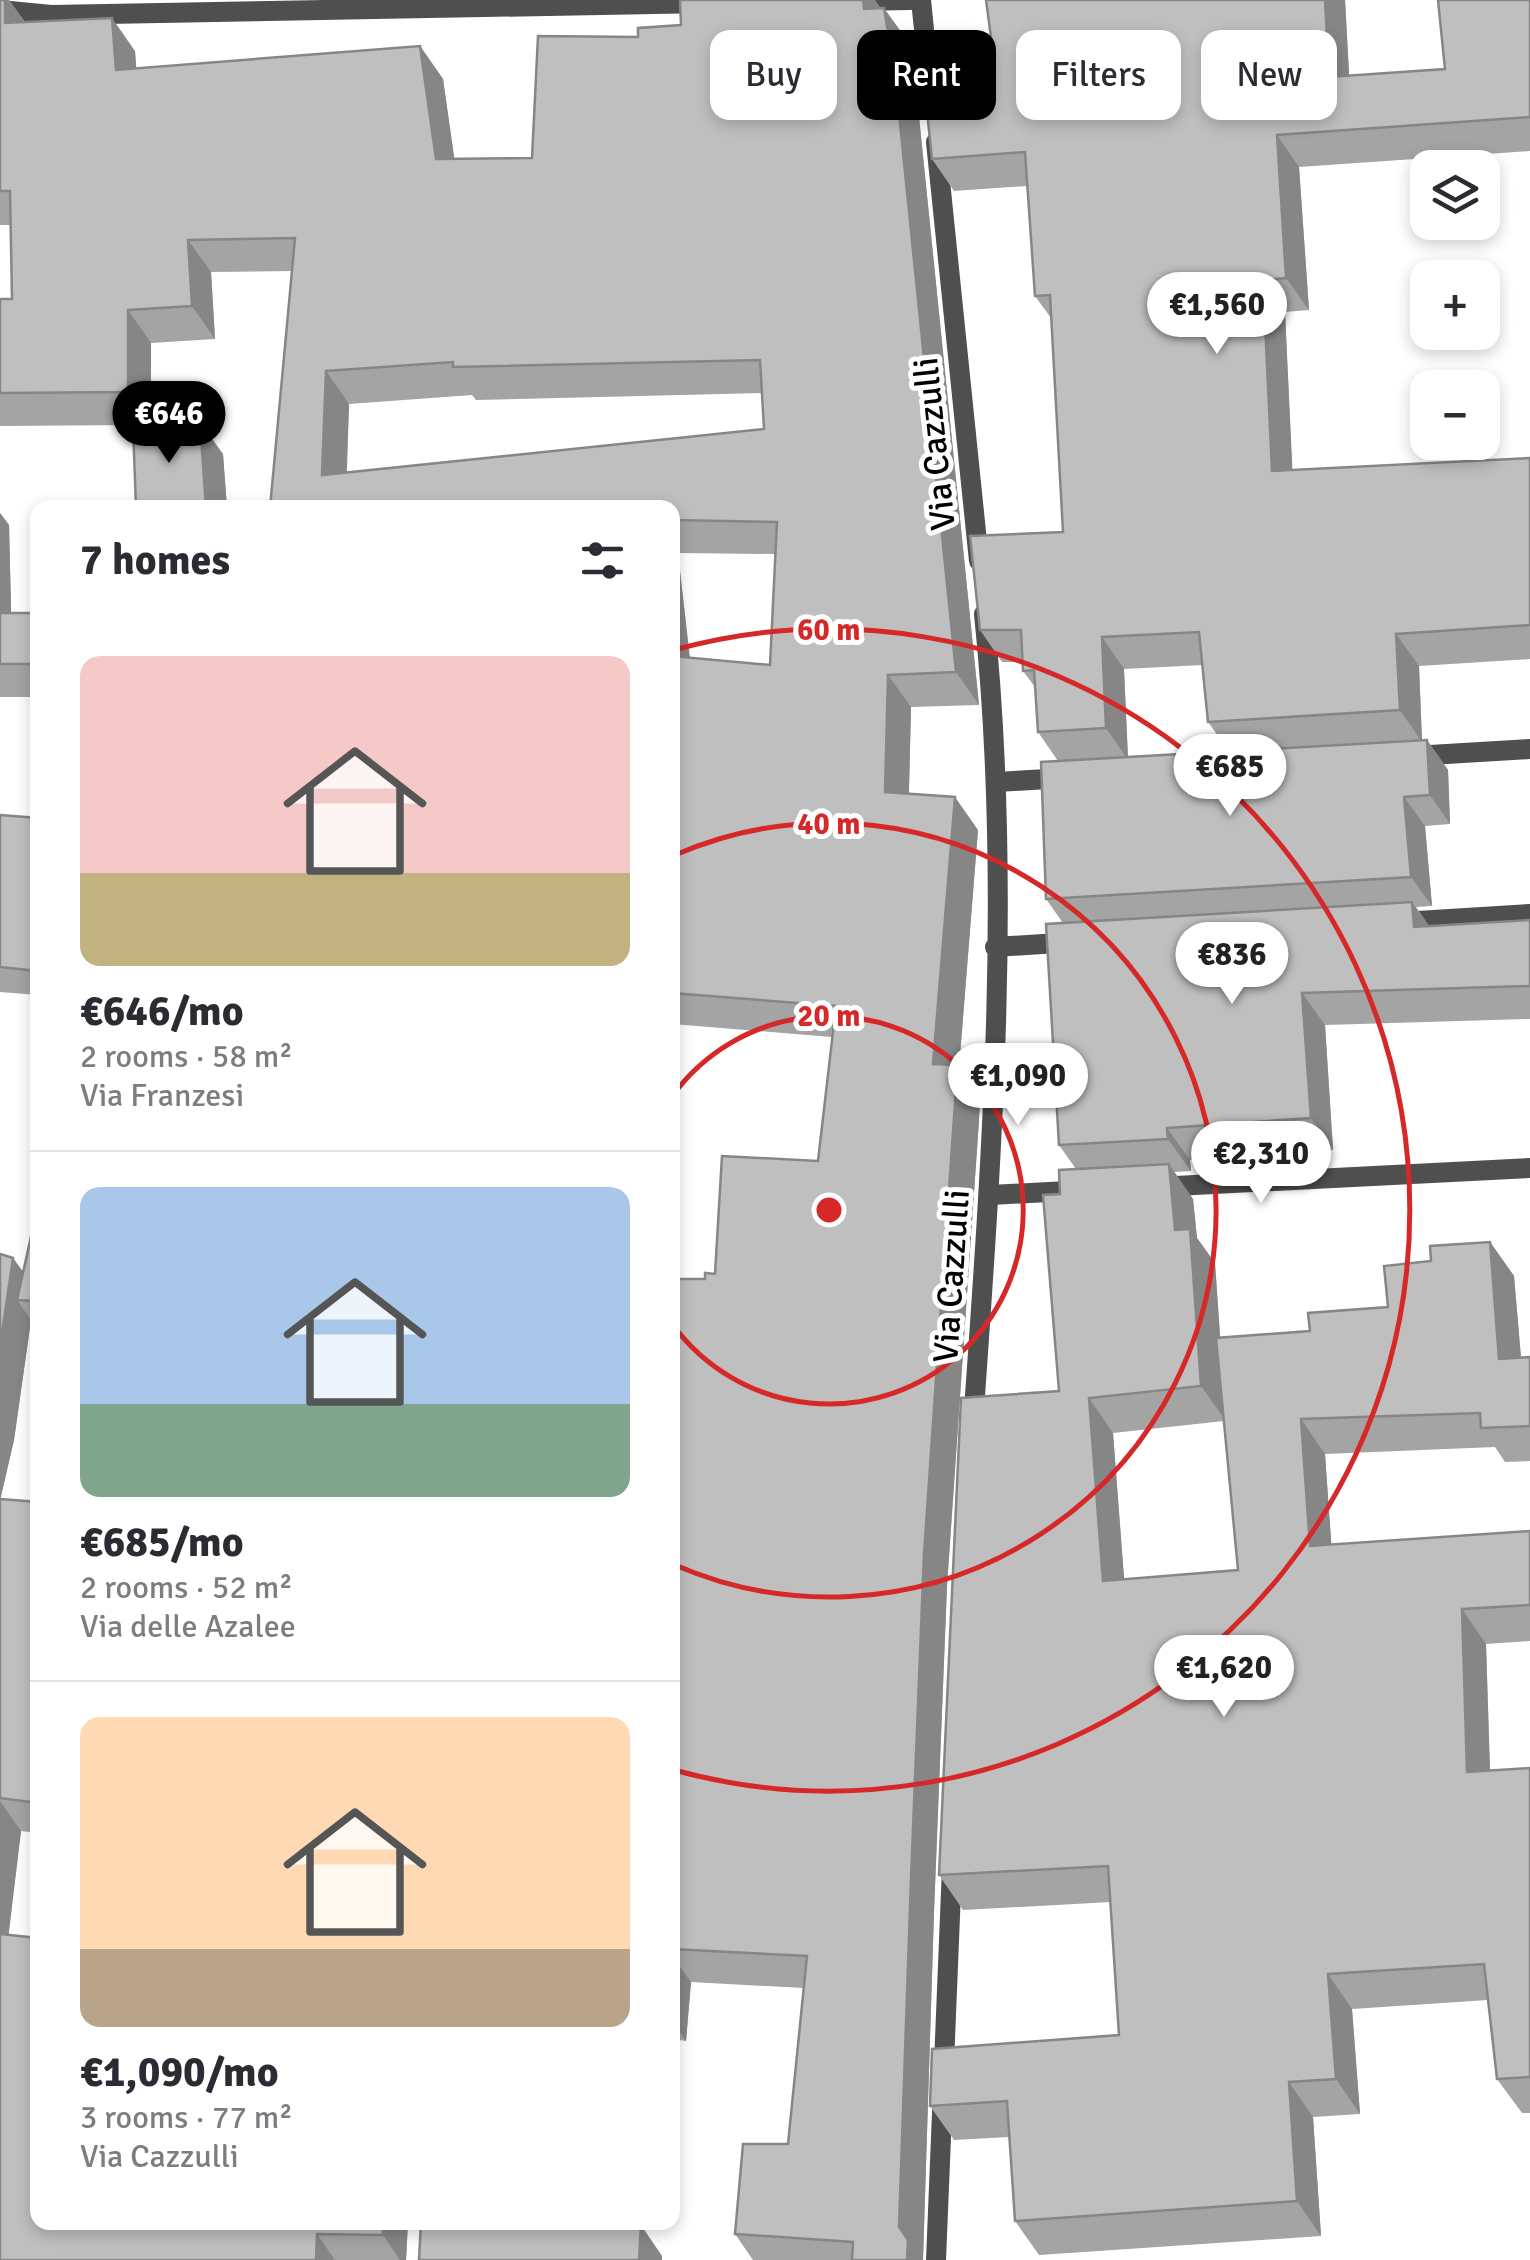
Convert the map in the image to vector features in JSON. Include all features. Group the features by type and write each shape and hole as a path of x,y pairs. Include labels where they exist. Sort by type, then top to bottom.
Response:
{"street":[{"path":"831,1 911,0"},
{"name":"Via Cazzulli","path":"921,0 998,744 990,1195 971,1450"},
{"path":"0,10 51,15 731,3"},
{"path":"1392,758 1530,749"},
{"path":"997,782 1096,776"},
{"path":"1372,924 1530,914"},
{"path":"995,946 1094,940"},
{"path":"990,1195 1530,1168"},
{"path":"936,2260 952,1842"}],"building":[{"path":"0,0 5,0 5,23 112,18 116,70 420,46 436,159 532,158 538,36 638,37 638,28 681,25 680,0 863,0 864,9 884,8 888,30 857,30 857,120 900,120 956,672 888,675 885,792 955,797 933,1064 956,1065 956,1088 924,1554 899,2227 908,2240 907,2260 852,2260 853,2242 735,2234 743,2144 788,2144 807,1956 680,1949 680,1279 705,1279 705,1273 715,1274 722,1156 818,1161 836,1006 680,994 680,657 770,665 777,522 680,520 680,500 271,500 295,238 188,240 192,306 128,310 128,392 0,393 0,299 12,299 10,191 0,191","holes":["760,360 764,429 322,475 326,371 453,362 453,367"]},
{"path":"986,0 1325,0 1327,30 1201,30 1201,120 1337,120 1337,76 1445,69 1438,0 1530,0 1530,117 1277,135 1286,278 1263,280 1272,471 1530,458 1530,625 1396,634 1400,710 1208,722 1199,632 1102,637 1106,728 1038,732 1034,670 1023,671 1021,630 980,630 970,536 1063,532 1050,295 1035,296 1025,152 932,159 928,120 996,120 996,30 990,30"},
{"path":"200,422 205,500 136,500 133,425"},
{"path":"0,613 30,613 30,664 0,664"},
{"path":"1427,740 1430,795 1404,797 1411,877 1046,899 1041,762"},
{"path":"0,815 30,817 30,970 0,967"},
{"path":"1412,902 1414,927 1530,920 1530,986 1302,993 1311,1118 1167,1128 1168,1139 1059,1145 1046,924"},
{"path":"1169,1164 1175,1230 1190,1229 1201,1386 1089,1398 1103,1581 1238,1570 1216,1338 1310,1331 1308,1313 1388,1307 1384,1266 1431,1261 1430,1246 1490,1242 1499,1359 1530,1357 1530,1426 1481,1428 1480,1413 1301,1419 1310,1546 1530,1531 1530,1605 1462,1609 1467,1772 1530,1768 1530,2077 1497,2079 1484,1964 1328,1974 1336,2079 1289,2082 1297,2201 1015,2221 1007,2101 930,2106 932,2049 1119,2035 1108,1866 939,1875 961,1398 1059,1391 1043,1195 1060,1194 1059,1170"},
{"path":"30,1241 30,1301 17,1300"},
{"path":"0,1254 13,1258 0,1347"},
{"path":"0,1499 30,1501 30,1802 0,1798"},
{"path":"0,1934 30,1937 30,2230 383,2230 383,2235 317,2234 316,2260 0,2260"},
{"path":"421,2230 641,2230 639,2260 419,2260"}]}
